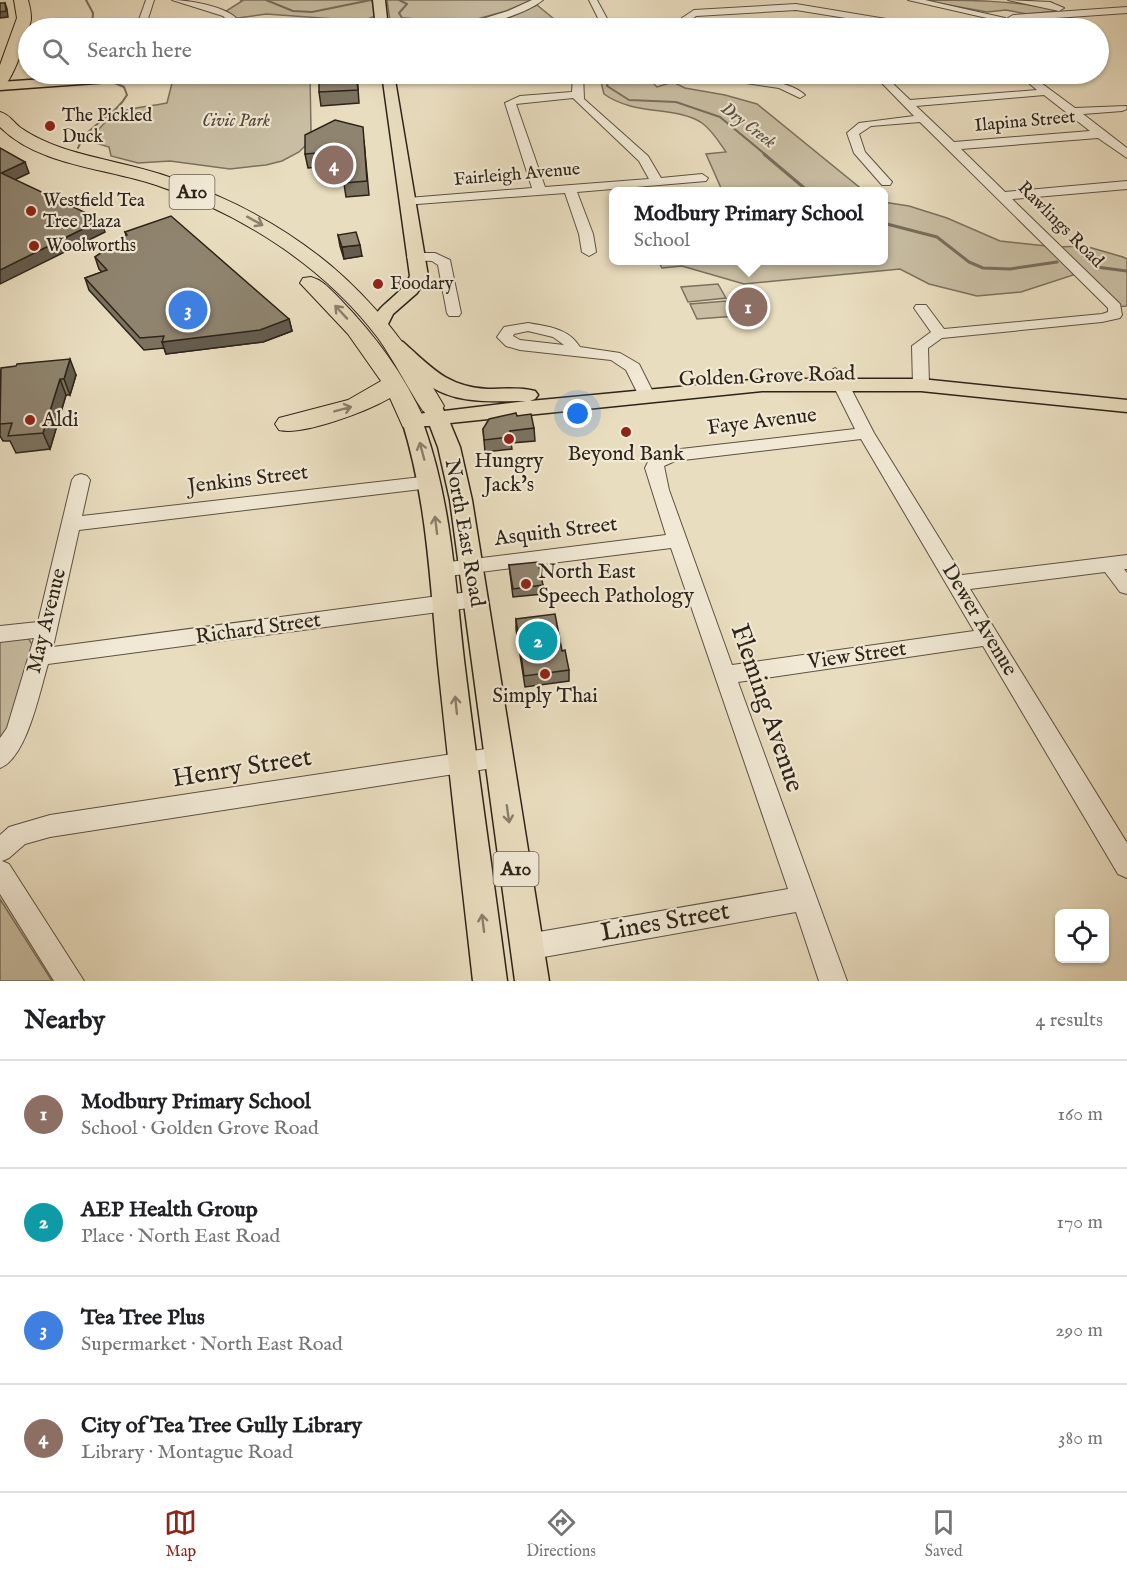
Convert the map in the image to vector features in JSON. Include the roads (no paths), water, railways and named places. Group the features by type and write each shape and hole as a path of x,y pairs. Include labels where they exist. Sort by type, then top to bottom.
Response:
{"highway":[{"path":"11,10 25,12 24,18"},
{"path":"0,84 18,37"},
{"path":"0,96 22,84"},
{"name":"North East Road","path":"0,117 10,129 27,140 74,163"},
{"name":"North East Road","path":"0,138 22,150 74,163 186,202 281,251 373,318 387,351 394,383 410,415"},
{"name":"North East Road","path":"281,251 332,303 387,351 410,365 435,412"},
{"path":"288,424 362,404 381,395 394,383"}],"main road":[{"path":"379,2 381,18"},
{"path":"6,65 9,76 18,79"},
{"path":"0,84 18,83"},
{"path":"373,318 406,295 416,284 419,276 418,264 414,257 390,84"},
{"path":"396,84 405,135 408,202"},
{"path":"387,351 446,387 527,401"},
{"name":"Golden Grove Road","path":"410,415 645,389 762,385 837,378 921,380 1127,394"},
{"name":"Golden Grove Road","path":"921,380 1127,406"},
{"path":"449,447 460,427 467,422 527,401"},
{"name":"North East Road","path":"435,412 449,447 461,500 532,981"},
{"name":"North East Road","path":"410,415 422,447 430,482 490,981"}],"street":[{"path":"144,18 150,0"},
{"path":"176,0 226,14 231,18"},
{"path":"491,18 539,0"},
{"path":"508,18 548,0"},
{"path":"593,0 602,18"},
{"path":"740,0 748,10"},
{"path":"1012,0 1050,4 1068,14"},
{"path":"899,16 914,1 1004,18"},
{"path":"687,18 691,14 796,8 848,15 903,18"},
{"path":"1016,18 1126,11"},
{"path":"579,84 576,95 579,100 644,159 657,182"},
{"path":"766,84 784,87 800,95"},
{"name":"Rawlings Road","path":"888,84 1114,307 1115,315 940,334"},
{"path":"1036,84 1127,154"},
{"path":"908,103 1046,92"},
{"path":"540,192 510,104 520,99 576,95"},
{"path":"1072,112 1122,108"},
{"path":"886,182 861,154 853,133 863,125 871,123 924,118"},
{"name":"Ilapina Street","path":"953,146 1101,134"},
{"name":"Fairleigh Avenue","path":"408,202 702,178"},
{"path":"1004,196 1127,185"},
{"path":"1113,186 1127,198"},
{"path":"570,189 586,234 589,252"},
{"path":"414,257 435,257 445,263 454,313"},
{"path":"921,308 940,334 920,346 921,380"},
{"path":"574,350 600,353 622,359 633,367 645,389"},
{"name":"Dewer Avenue","path":"837,378 866,433 1127,866"},
{"name":"Faye Avenue","path":"663,458 866,433"},
{"name":"Fleming Avenue","path":"663,458 656,462 654,468 677,540 833,981"},
{"name":"May Avenue","path":"0,758 17,731 40,657 81,480"},
{"name":"Jenkins Street","path":"71,524 430,482"},
{"name":"Asquith Street","path":"441,570 677,540"},
{"path":"956,583 1119,563 1127,587"},
{"name":"Richard Street","path":"40,657 476,599"},
{"path":"0,633 46,629"},
{"name":"View Street","path":"726,675 989,637"},
{"name":"Henry Street","path":"0,850 18,836 50,826 499,757"},
{"path":"0,872 70,981"},
{"name":"Lines Street","path":"527,946 804,898"}],"waterway":[{"path":"86,0 93,13 93,18"},
{"name":"Dry Creek","path":"266,0 293,11 312,12 371,0"},
{"name":"Dry Creek","path":"399,0 407,4 399,13 402,18"},
{"path":"78,148 88,132 122,103 127,95 124,87 117,84"},
{"name":"Dry Creek","path":"608,84 607,86 629,100 676,102 720,117 766,155"},
{"name":"Dry Creek","path":"764,154 803,187"},
{"name":"Dry Creek","path":"888,224 937,237 969,262 983,268 1010,269 1057,262"},
{"name":"Dry Creek","path":"1096,267 1127,271"}],"place":[{"name":"The Pickled Duck","path":"50,126"},
{"name":"City of Tea Tree Gully Library","path":"334,165"},
{"name":"Westfield Tea Tree Plaza","path":"31,211"},
{"name":"Woolworths","path":"34,246"},
{"name":"Foodary","path":"378,284"},
{"name":"Modbury Primary School","path":"748,307"},
{"name":"Tea Tree Plus","path":"188,310"},
{"name":"Aldi","path":"30,420"},
{"name":"Beyond Bank","path":"626,432"},
{"name":"Hungry Jack's","path":"509,439"},
{"name":"North East Speech Pathology","path":"526,584"},
{"name":"AEP Health Group","path":"538,641"},
{"name":"Simply Thai","path":"545,674"}],"park label":[{"name":"Civic Park","path":"236,121"}]}
